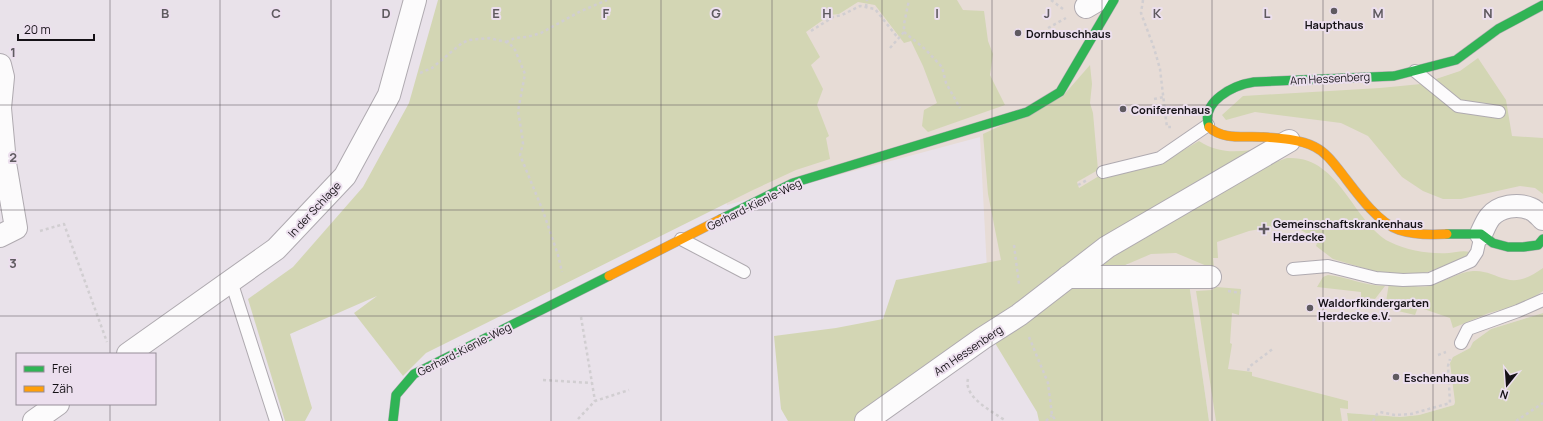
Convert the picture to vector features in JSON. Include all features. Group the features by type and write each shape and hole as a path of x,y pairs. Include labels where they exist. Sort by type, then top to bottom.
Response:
{"street":[{"name":"In der Schlage","path":"129,353 276,249 344,176 389,95 415,0"},
{"name":"Gerhard-Kienle-Weg","path":"394,421 396,396 414,374 793,183 1027,112 1060,92 1114,0"},
{"name":"Am Hessenberg","path":"1208,125 1208,115 1216,100 1232,88 1242,84 1268,81 1394,76 1415,71 1456,60 1498,29 1543,5"},
{"path":"0,65 3,77 0,108 5,163 16,228 0,236"},
{"path":"1208,125 1217,134 1225,136 1259,137 1289,141 1315,147 1322,152 1379,216 1397,230 1425,234 1481,234 1487,240 1510,248 1538,245 1543,239"},
{"name":"Am Hessenberg","path":"866,421 984,338 1020,315 1107,247 1289,141"},
{"path":"1481,234 1490,217 1497,211 1508,206 1524,206 1533,209 1543,219"},
{"path":"1068,277 1210,277"},
{"path":"34,421 57,405"}],"lane":[{"path":"1415,71 1458,106 1499,112"},
{"path":"1103,172 1160,158 1208,125"},
{"path":"1293,269 1328,266 1376,278 1403,280 1430,279 1470,261 1477,252 1481,234"},
{"path":"681,239 744,272"},
{"path":"232,281 276,421"},
{"path":"1461,343 1468,330 1518,312 1543,300"}],"path":[{"path":"506,42 515,38 528,37 541,33 579,12 607,0"},
{"path":"866,7 867,0"},
{"path":"890,48 904,32 904,24 909,0"},
{"path":"1143,0 1141,13 1160,69 1167,127 1172,126"},
{"path":"811,31 833,17 842,15 860,6 875,9 898,38"},
{"path":"904,32 925,49 942,66 946,83 973,128"},
{"path":"392,84 432,68 469,40 489,38 506,42 515,50 525,74 518,111 522,140 520,155 556,247 568,296"},
{"path":"1154,99 1164,97"},
{"path":"38,231 64,224 108,346"},
{"path":"581,318 595,401"},
{"path":"1248,371 1249,368 1274,348"},
{"path":"1373,421 1380,412 1395,415 1411,414 1450,403 1448,366 1450,356"},
{"path":"969,374 967,384 970,393 974,398 1006,421"},
{"path":"543,380 592,383"},
{"path":"578,419 595,401 629,390"},
{"path":"1516,421 1543,403"},
{"path":"1046,421 1052,415"}],"shaded area":[{"name":"Gemeinschaftskrankenhaus Herdecke","path":"628,0 1543,0 1543,313 1491,329 1473,342 1470,348 1453,357 1454,405 1419,415 1400,417 1347,413 1348,421 1209,421 1189,283 1090,253 990,326 980,137 727,205 680,35"}],"green space":[{"path":"438,0 957,0 963,10 984,11 988,41 993,54 990,75 1005,105 928,132 922,126 924,110 937,103 923,66 911,41 904,43 875,5 858,2 839,14 830,15 806,32 820,57 811,65 823,89 817,105 829,136 826,138 830,159 796,170 753,190 426,353 403,376 354,313 377,296 290,334 312,408 305,421 285,421 248,299 293,267 363,187 409,103"},
{"path":"1478,58 1506,100 1512,136 1543,138 1543,194 1535,188 1520,186 1461,199 1443,199 1423,191 1402,177 1368,136 1341,123 1255,112 1226,120 1222,115 1243,96 1380,88 1421,84 1460,71"},
{"path":"1090,65 1092,84 1090,103 1093,113 1098,170 1077,182 1079,188 1104,173 1161,163 1199,141 1208,146 1224,151 1267,148 1180,191 856,421 788,421 781,409 774,336 836,328 883,319 896,280 1001,260 988,194 983,134 1062,97"},
{"path":"1287,158 1305,160 1320,167 1333,178 1365,220 1377,233 1390,242 1411,250 1426,252 1470,252 1467,257 1420,274 1377,272 1333,259 1316,246 1318,240 1294,226 1271,227 1249,231 1217,242 1218,258 1213,258 1214,269 1176,253 1151,254 1109,272 1102,272 1098,259 1261,167"},
{"path":"1543,268 1543,291 1525,303 1489,313 1453,328 1450,318 1418,307 1415,315 1385,308 1389,283 1429,286 1462,273 1473,271 1482,271 1506,279 1516,280 1530,276"},
{"path":"1328,275 1370,285 1385,286 1375,299 1361,297 1361,292 1317,287 1323,277"},
{"path":"1075,283 1189,283 1209,421 1039,421 1037,412 995,343"},
{"path":"1216,287 1241,289 1239,315 1232,313 1230,343 1232,344 1228,369 1252,372 1252,376 1348,401 1348,409 1340,408 1342,421 1216,421 1196,291 1212,290"},
{"path":"1543,313 1543,421 1348,421 1347,413 1400,417 1419,415 1454,405 1455,402 1450,363 1453,357 1470,348 1473,342 1491,329"}],"traffic: fast":[{"path":"721,219 793,183 1027,112 1060,92 1114,0"},
{"path":"1209,127 1209,109 1221,96 1237,87 1254,82 1394,76 1456,60 1498,29 1543,5"},
{"path":"1447,234 1481,234 1493,243 1508,247 1538,245 1543,239"},
{"path":"393,421 396,395 414,374 609,276"}],"traffic: slow":[{"path":"1209,127 1214,131 1227,136 1282,138 1309,144 1327,156 1334,163 1354,190 1383,221 1405,232 1417,234 1447,234"},
{"path":"609,276 721,219"}],"place":[{"name":"Haupthaus","path":"1334,11"},
{"name":"Dornbuschhaus","path":"1018,33"},
{"name":"Coniferenhaus","path":"1123,109"},
{"name":"Gemeinschaftskrankenhaus Herdecke","path":"1264,229"},
{"name":"Waldorfkindergarten Herdecke e.V.","path":"1310,308"},
{"name":"Eschenhaus","path":"1396,377"}]}
